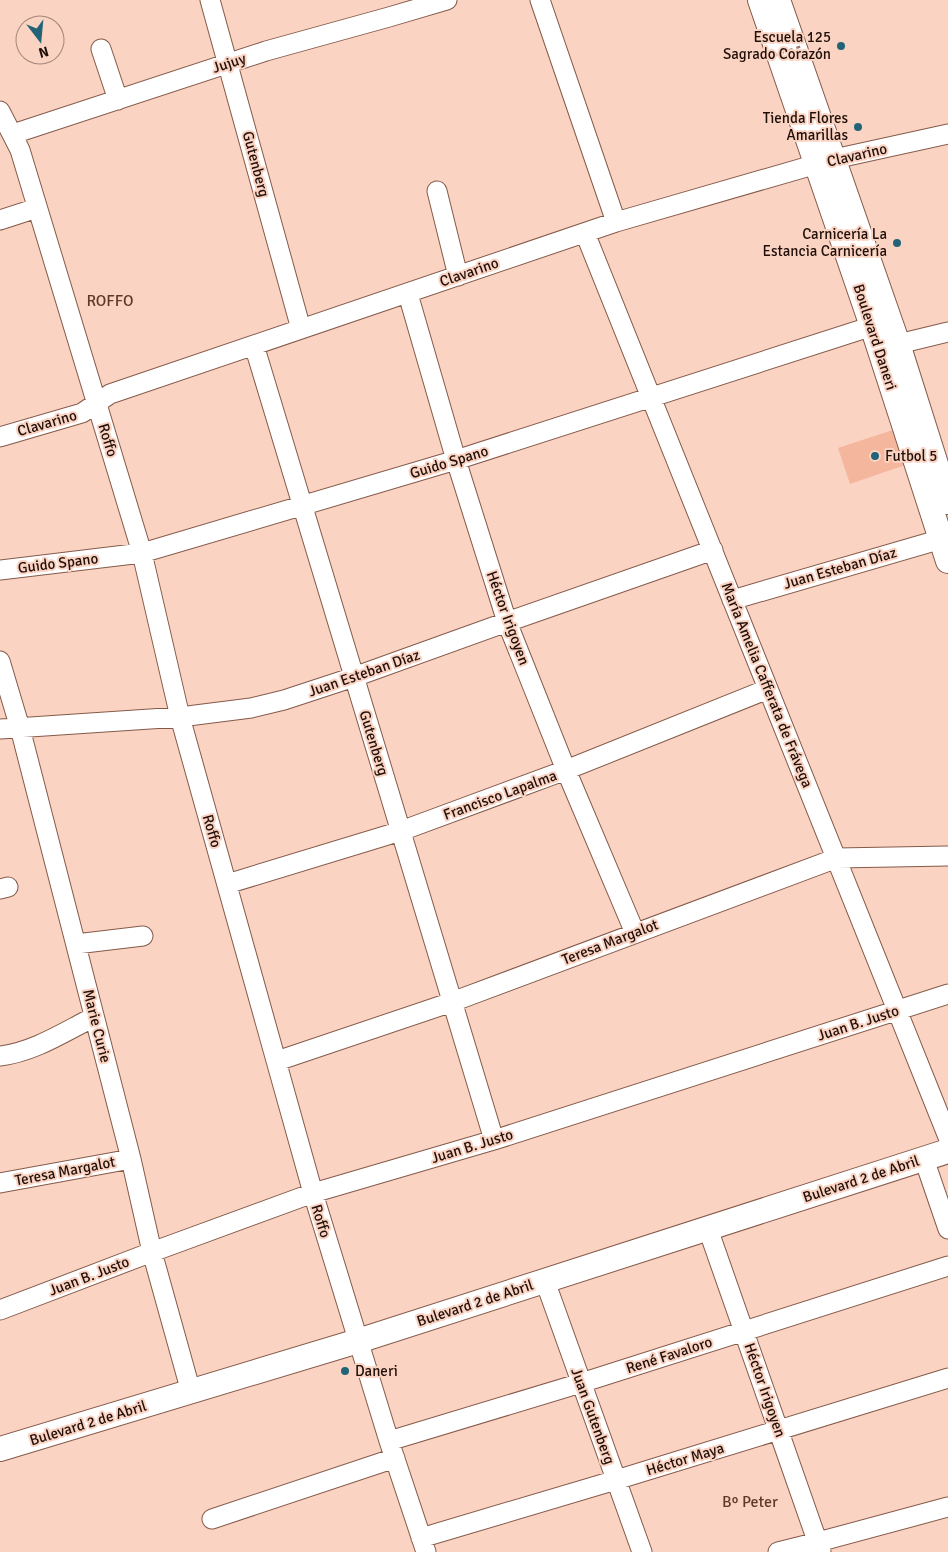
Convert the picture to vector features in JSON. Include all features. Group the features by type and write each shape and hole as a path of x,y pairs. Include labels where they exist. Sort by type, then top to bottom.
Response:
{"main road":[{"name":"Boulevard Daneri","path":"760,0 784,47 881,323 904,395 946,546"},
{"name":"Boulevard Daneri","path":"778,0 784,47"},
{"name":"Boulevard Daneri","path":"904,395 948,502"},
{"name":"Bulevard 2 de Abril","path":"0,1449 358,1341 948,1151"}],"street":[{"name":"Gutenberg","path":"210,0 301,329"},
{"name":"Jujuy","path":"13,134 266,51 447,0"},
{"path":"540,0 616,222"},
{"path":"101,49 118,100"},
{"name":"Roffo","path":"0,111 20,150 142,553 180,716 312,1193 392,1450 424,1545"},
{"name":"Clavarino","path":"0,437 82,413 110,394 616,222 825,162 948,134"},
{"path":"437,190 458,276"},
{"path":"0,220 37,208"},
{"name":"María Amelia Cafferata de Frávega","path":"585,233 948,1137"},
{"name":"Héctor Irigoyen","path":"408,294 456,460 507,622 566,770 635,933"},
{"name":"Guido Spano","path":"0,570 142,553 456,460 881,323"},
{"path":"888,346 948,332"},
{"name":"Gutenberg","path":"254,346 494,1140"},
{"name":"Juan Esteban Díaz","path":"732,600 946,546"},
{"name":"Juan Esteban Díaz","path":"0,729 180,716 251,708 284,700 713,550"},
{"name":"Marie Curie","path":"0,661 20,728 131,1158 152,1252 191,1392"},
{"name":"Francisco Lapalma","path":"227,884 401,831 566,770 768,689"},
{"name":"Teresa Margalot","path":"276,1061 452,1002 837,858 948,856"},
{"path":"76,944 143,936"},
{"name":"Juan B. Justo","path":"0,1310 312,1193 494,1140 948,994"},
{"path":"0,1056 31,1049 94,1017"},
{"name":"Teresa Margalot","path":"0,1183 131,1158"},
{"path":"924,1159 948,1229"},
{"name":"Héctor Irigoyen","path":"708,1229 819,1547"},
{"name":"René Favaloro","path":"212,1519 392,1450 581,1383 948,1266"},
{"name":"Juan Gutenberg","path":"545,1281 642,1552"},
{"name":"Héctor Maya","path":"424,1545 616,1480 948,1378"},
{"path":"778,1552 819,1547 948,1506"}],"shaded area":[{"name":"Futbol 5","path":"899,428 911,463 850,484 838,448"}],"place":[{"name":"Escuela 125 Sagrado Corazón","path":"841,46"},
{"name":"Tienda Flores Amarillas","path":"858,127"},
{"name":"Carnicería La Estancia Carnicería","path":"897,243"},
{"name":"Futbol 5","path":"875,456"},
{"name":"Daneri","path":"345,1371"}],"district":[{"name":"ROFFO","path":"110,300"},
{"name":"Bº Peter","path":"750,1501"}]}
